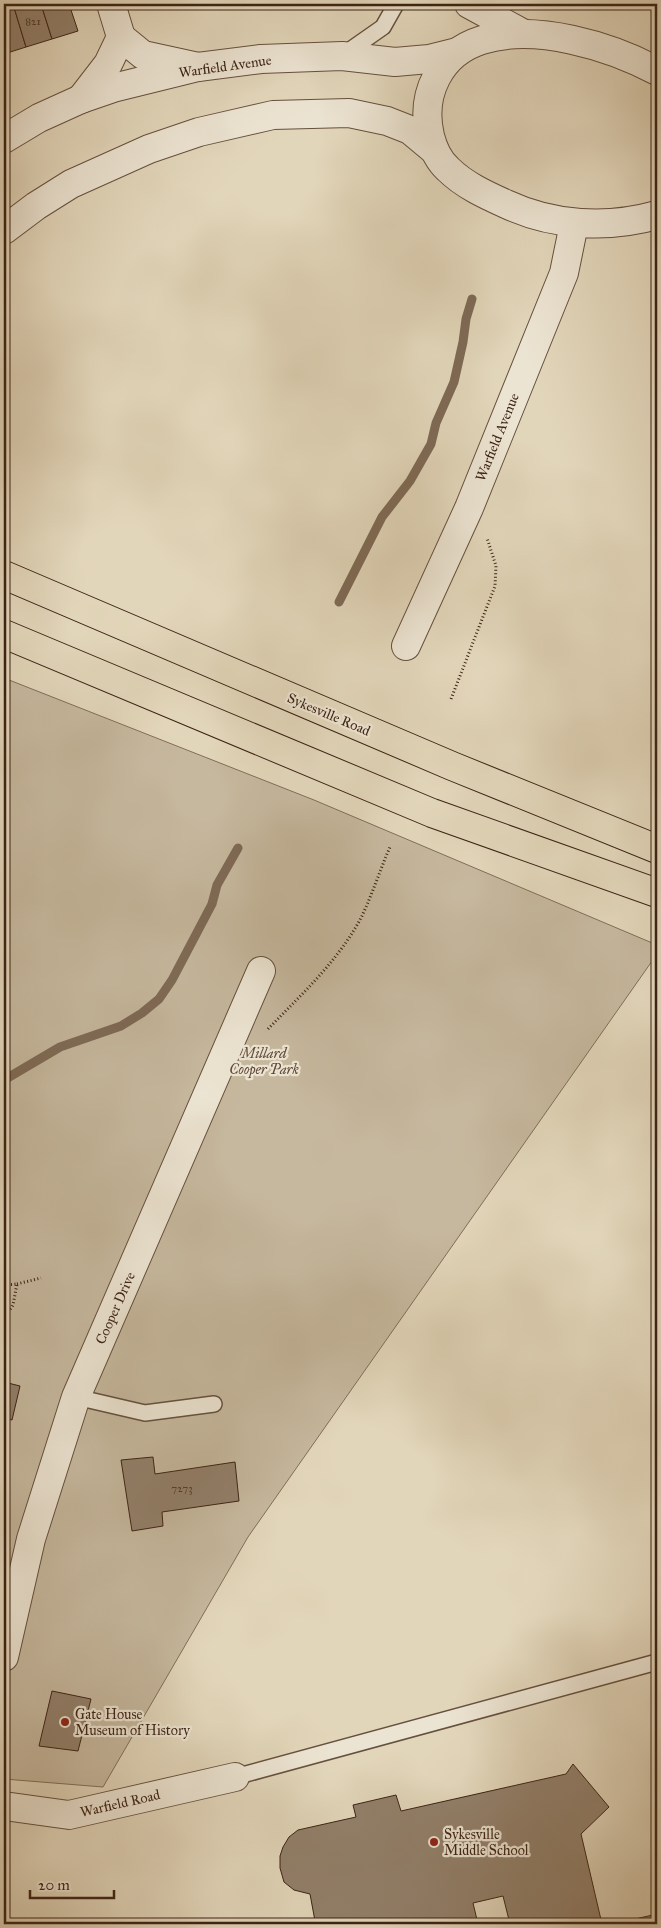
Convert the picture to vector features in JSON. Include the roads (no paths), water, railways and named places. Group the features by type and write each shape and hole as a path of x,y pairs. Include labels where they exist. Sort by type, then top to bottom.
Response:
{"main road":[{"path":"4,566 39,590"},
{"name":"Sykesville Road","path":"4,575 452,766 657,849"},
{"path":"4,634 432,813 657,893"}],"street":[{"path":"111,4 121,38 143,55 198,68"},
{"path":"470,4 524,34"},
{"path":"434,150 427,121 427,99 439,70 457,52 482,40 524,34 571,39 619,53 657,70"},
{"path":"81,99 108,64 121,38"},
{"name":"Warfield Avenue","path":"4,139 39,118 81,99 112,88 198,68 260,59 342,56 395,62 429,59 457,52"},
{"path":"4,230 36,206 71,184 150,149 199,132 273,115 349,113 387,120 410,130 434,150 447,169 480,192 526,214 574,224 631,223 657,215"},
{"name":"Warfield Avenue","path":"406,646 469,508 564,273 574,224"},
{"name":"Cooper Drive","path":"4,1657 31,1538 76,1397 261,971"},
{"name":"Warfield Road","path":"4,1806 69,1815 235,1777"}],"lane":[{"path":"342,56 383,27 396,4"},
{"path":"76,1397 145,1413 214,1404"},
{"path":"235,1777 657,1662"}],"waterway":[{"path":"339,602 382,517 410,481 431,444 436,423 454,382 466,319 472,299"},
{"path":"4,1080 60,1047 121,1026 142,1013 159,999 172,980 212,904 217,885 238,848"}],"place":[{"name":"Gate House Museum of History","path":"65,1722"},
{"name":"Sykesville Middle School","path":"434,1842"}],"park label":[{"name":"Millard Cooper Park","path":"264,1062"}]}
